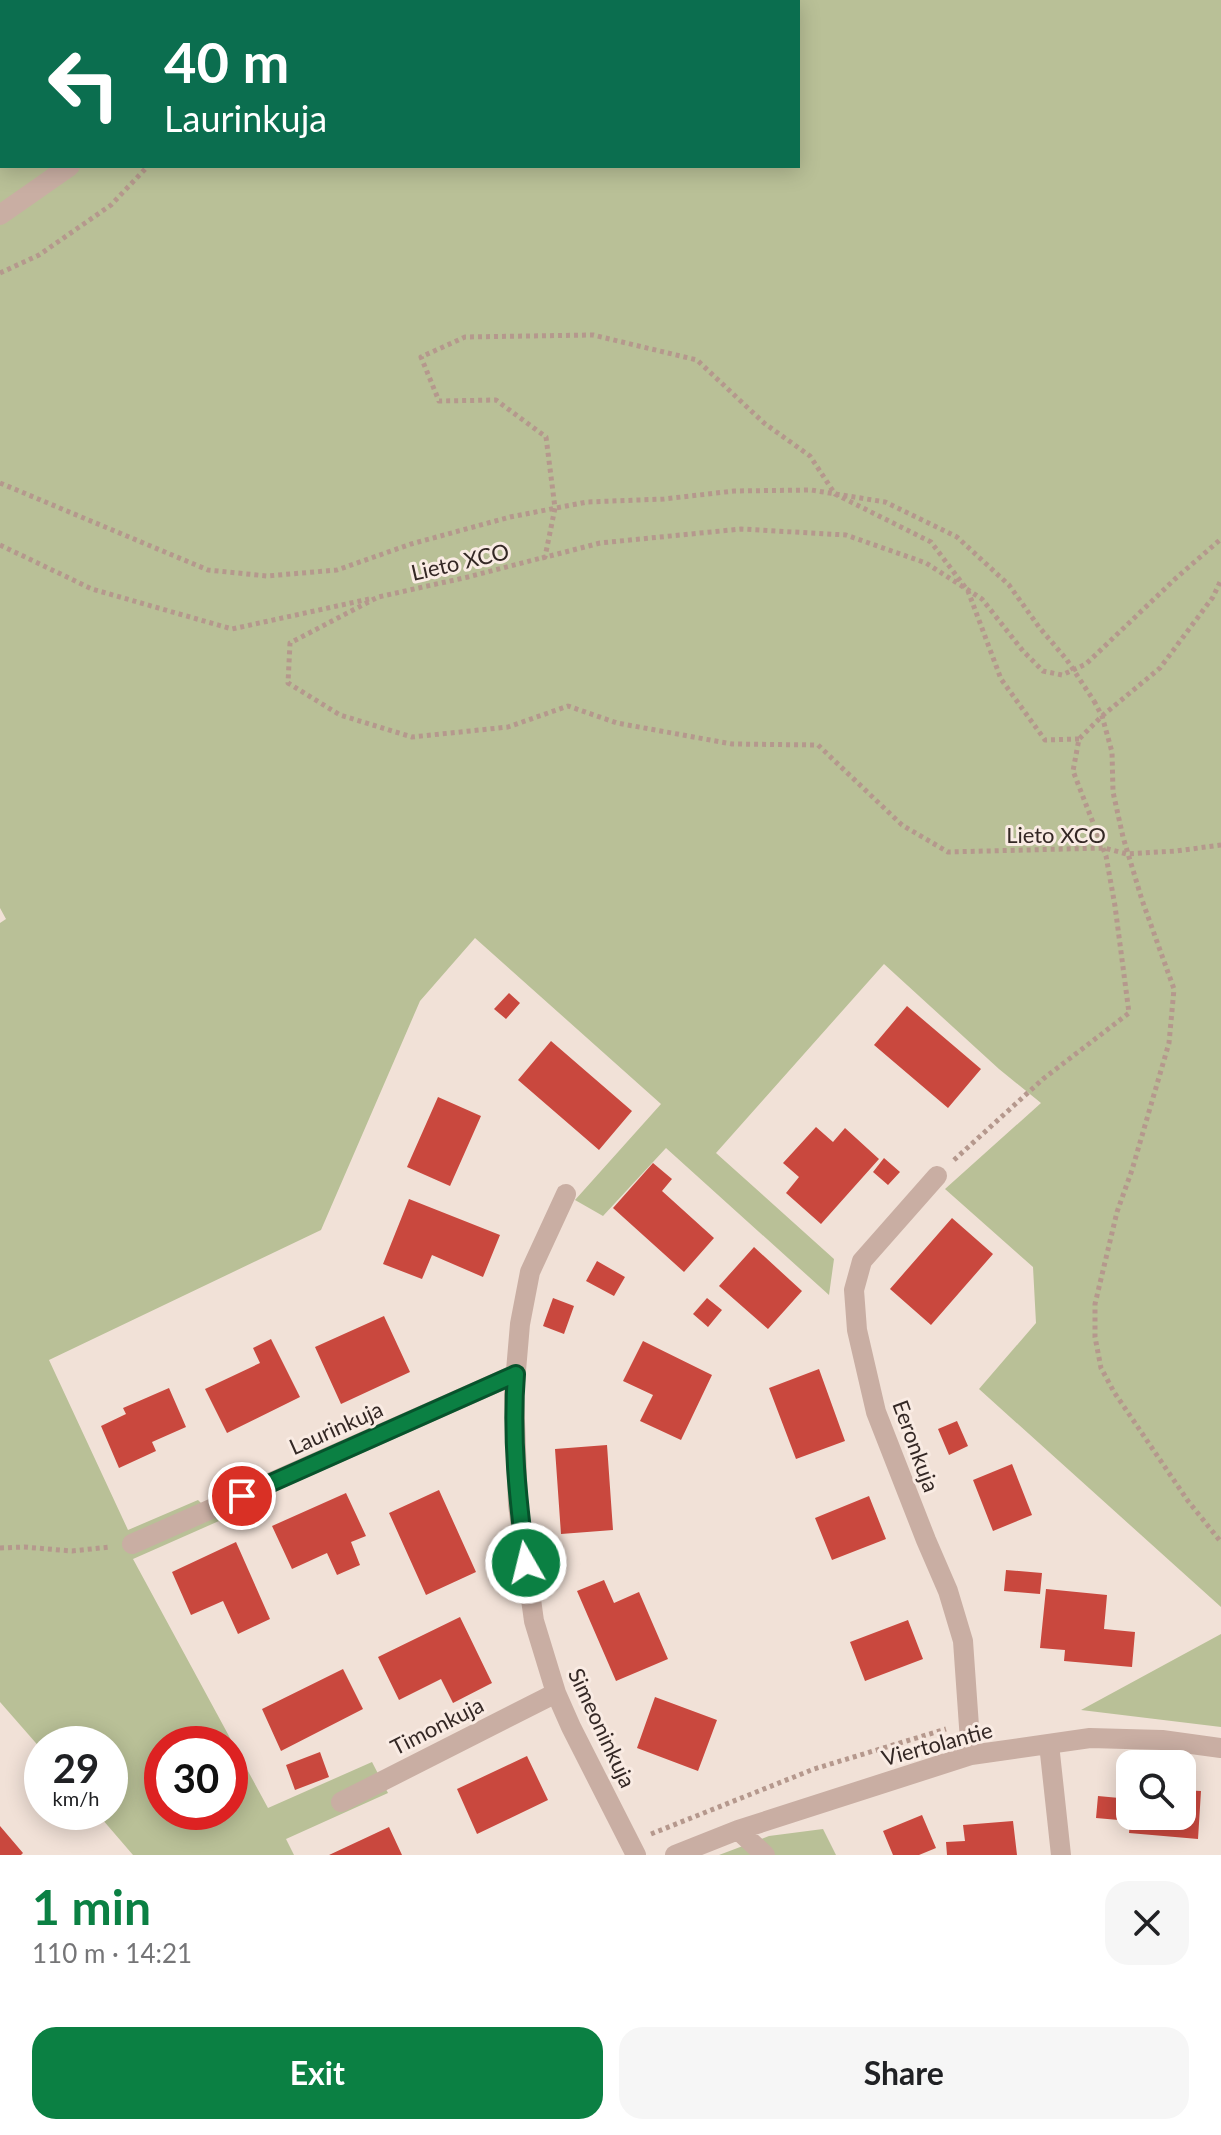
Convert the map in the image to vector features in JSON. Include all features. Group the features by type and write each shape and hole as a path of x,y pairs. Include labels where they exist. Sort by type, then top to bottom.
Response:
{"street":[{"path":"0,215 67,168"},
{"name":"Eeronkuja","path":"937,1176 862,1261 854,1290 857,1330 876,1412 948,1591 963,1641 971,1755"},
{"name":"Simeoninkuja","path":"566,1194 530,1272 520,1324 514,1394 518,1505 534,1621 556,1693 633,1849"},
{"name":"Laurinkuja","path":"132,1544 516,1374"},
{"name":"Timonkuja","path":"341,1802 556,1693"},
{"name":"Viertolantie","path":"675,1855 738,1830 971,1755 1090,1738 1148,1739 1221,1748"},
{"path":"1049,1744 1061,1855"},
{"path":"738,1830 765,1855"}],"path":[{"path":"0,273 39,255 111,205 146,168"},
{"path":"545,557 555,508 546,437 496,400 439,401 421,357 465,337 593,335 697,360 764,423 810,456 835,494 931,542 968,591 1001,679 1045,740 1079,739"},
{"path":"0,483 208,570 267,576 337,570 411,544 510,517 587,502 664,499 734,491 811,490 885,502 957,537 1009,585 1067,660 1102,716 1112,752 1113,792 1127,854 1174,989 1169,1043 1117,1212 1095,1304 1095,1337 1101,1368 1114,1392 1188,1501 1221,1542"},
{"name":"Lieto XCO","path":"968,591 926,563 846,535 741,529 600,543 378,597 290,643 288,683 340,715 412,737 508,727 568,706 617,723 732,744 818,745 902,825 948,852 1104,848 1127,854 1221,845"},
{"path":"968,591 982,599 1043,671 1062,675 1086,664 1221,539"},
{"path":"0,545 92,589 232,629 378,597"},
{"path":"937,1176 1043,1079 1129,1013 1106,856 1073,771 1079,739 1160,668 1213,597 1221,580"},
{"path":"0,1540 3,1548 72,1551 132,1544"},
{"path":"633,1849 814,1769 970,1722"}],"green space":[{"path":"800,0 1221,0 1221,1607 979,1389 1036,1323 1033,1267 945,1189 1041,1103 884,964 716,1153 834,1259 829,1295 666,1148 603,1216 575,1200 661,1104 475,938 420,1001 321,1230 49,1360 128,1530 198,1500 219,1521 133,1559 224,1726 144,1726 144,1830 248,1830 248,1771 268,1808 372,1762 388,1793 286,1839 294,1855 133,1855 111,1830 128,1830 128,1726 24,1726 24,1729 0,1702 0,923 6,919 0,908 0,168 800,168"},
{"path":"1221,1634 1221,1727 1081,1710"},
{"path":"823,1829 836,1855 719,1855 769,1836"}],"building":[{"path":"509,993 520,1003 506,1019 494,1009"},
{"path":"907,1006 981,1069 948,1108 874,1045"},
{"path":"551,1041 632,1111 599,1150 518,1080"},
{"path":"438,1097 481,1116 450,1186 407,1167"},
{"path":"816,1127 833,1142 845,1128 879,1159 821,1224 786,1193 799,1177 783,1163"},
{"path":"884,1158 900,1172 888,1185 873,1172"},
{"path":"653,1163 672,1179 662,1191 714,1238 684,1272 613,1208"},
{"path":"409,1199 500,1235 483,1277 432,1255 422,1279 383,1264"},
{"path":"952,1218 993,1254 931,1325 890,1289"},
{"path":"754,1247 802,1291 768,1329 719,1286"},
{"path":"597,1261 625,1277 614,1296 586,1281"},
{"path":"553,1298 574,1306 564,1334 543,1326"},
{"path":"707,1298 722,1310 708,1327 693,1314"},
{"path":"384,1316 410,1372 341,1404 315,1347"},
{"path":"271,1339 300,1397 227,1433 205,1389 260,1363 253,1348"},
{"path":"643,1341 712,1375 681,1440 640,1421 653,1395 623,1381"},
{"path":"819,1369 845,1441 796,1459 769,1388"},
{"path":"169,1388 186,1427 152,1442 156,1451 119,1468 101,1426 126,1414 123,1408"},
{"path":"957,1421 968,1446 949,1455 938,1429"},
{"path":"607,1445 613,1530 561,1534 555,1449"},
{"path":"1012,1464 1032,1515 993,1531 973,1480"},
{"path":"439,1490 476,1572 426,1595 389,1513"},
{"path":"346,1493 366,1536 351,1542 360,1565 337,1575 327,1553 292,1569 272,1526"},
{"path":"869,1496 886,1539 832,1560 815,1518"},
{"path":"236,1542 270,1619 238,1634 223,1601 191,1615 172,1572"},
{"path":"1006,1570 1042,1573 1040,1594 1004,1591"},
{"path":"604,1580 614,1603 639,1592 668,1659 616,1681 577,1591"},
{"path":"1046,1589 1107,1595 1104,1629 1135,1632 1132,1667 1064,1661 1065,1650 1040,1648"},
{"path":"460,1617 492,1683 453,1703 441,1679 399,1700 378,1657"},
{"path":"908,1620 923,1659 865,1681 850,1642"},
{"path":"343,1669 363,1709 281,1751 262,1709"},
{"path":"655,1697 717,1720 698,1771 637,1748"},
{"path":"320,1752 329,1777 295,1790 286,1765"},
{"path":"527,1756 548,1800 477,1834 457,1789"},
{"path":"1196,1791 1201,1791 1198,1839 1129,1833 1129,1830 1196,1830"},
{"path":"1098,1796 1116,1798 1116,1820 1096,1818"},
{"path":"922,1815 936,1848 919,1855 893,1855 883,1831"},
{"path":"1013,1821 1017,1855 947,1855 946,1842 965,1841 963,1825"},
{"path":"0,1826 23,1853 21,1855 0,1855"},
{"path":"389,1827 402,1855 329,1855"}],"route":[{"path":"242,1496 516,1374 518,1505 526,1563"}]}
